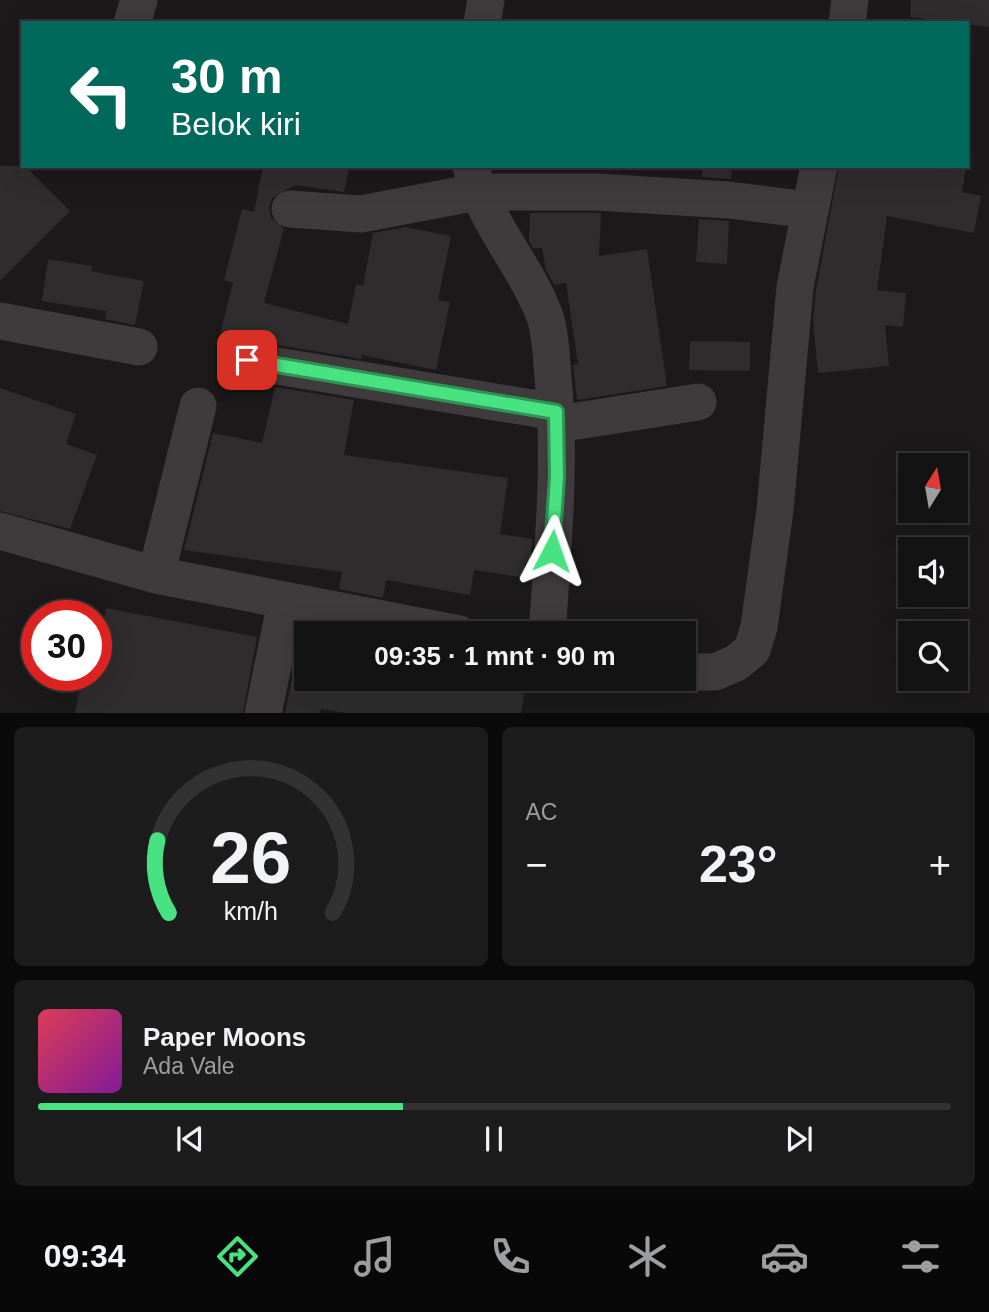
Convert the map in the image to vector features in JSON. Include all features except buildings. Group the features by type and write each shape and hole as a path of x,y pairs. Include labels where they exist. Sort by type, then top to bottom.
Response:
{"street":[{"path":"133,21 139,0"},
{"path":"482,21 486,0"},
{"path":"847,21 850,0"},
{"path":"696,672 715,672 736,663 752,650 759,627 775,510 794,299 819,168"},
{"path":"290,209 361,214 474,179 597,192 729,200 810,210"},
{"path":"474,179 530,282 545,317 557,418 548,621"},
{"path":"0,321 139,347"},
{"path":"247,360 557,418 698,402"},
{"path":"156,575 198,406"},
{"path":"0,531 156,575 389,621"},
{"path":"263,713 286,602"}],"route":[{"path":"247,360 556,412 557,477 552,551"}]}
